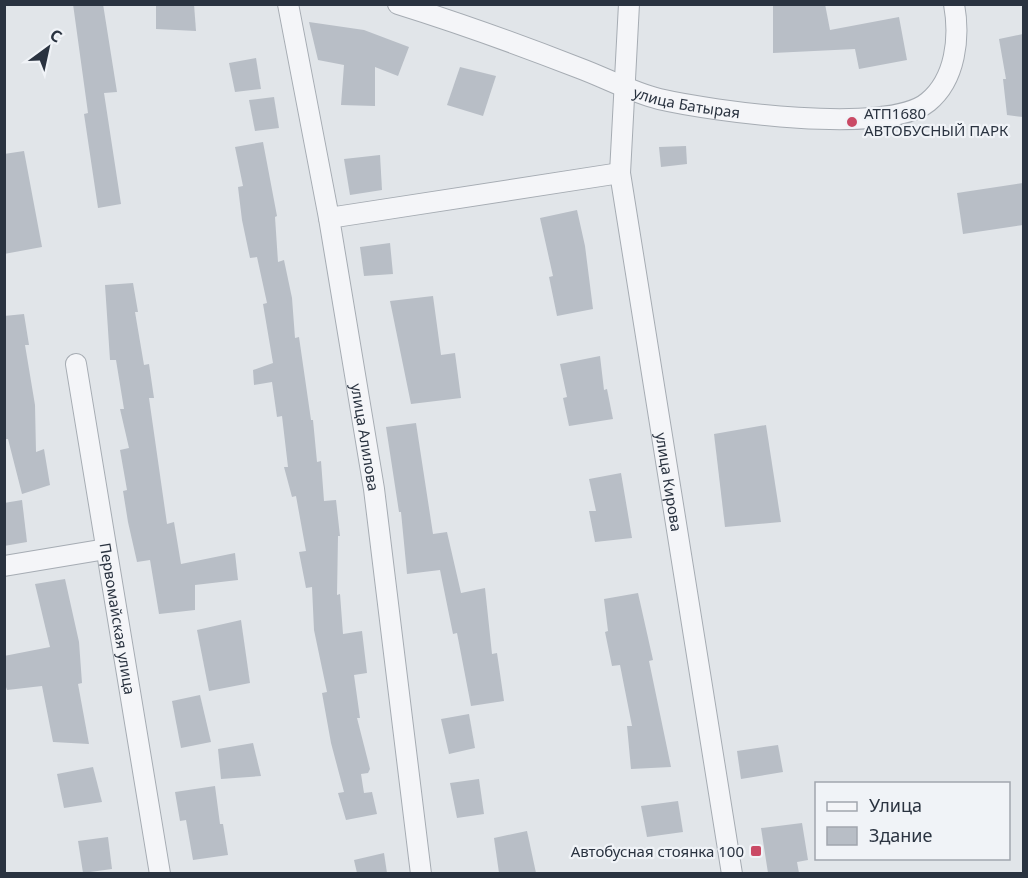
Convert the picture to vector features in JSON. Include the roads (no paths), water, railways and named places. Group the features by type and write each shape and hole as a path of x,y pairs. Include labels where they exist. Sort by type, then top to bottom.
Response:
{"street":[{"name":"улица Алилова","path":"288,4 329,218 374,489 421,873"},
{"name":"улица Батырая","path":"398,4 430,9 623,88 660,99 766,115 866,120 897,115 928,102 947,75 956,49 957,20 954,4"},
{"name":"улица Кирова","path":"629,4 620,173 732,873"},
{"path":"329,218 620,173"},
{"name":"Первомайская улица","path":"75,364 160,873"},
{"path":"4,566 106,549"}],"place":[{"name":"АТП1680 АВТОБУСНЫЙ ПАРК","path":"852,122"},
{"name":"Автобусная стоянка 100","path":"756,851"}]}
